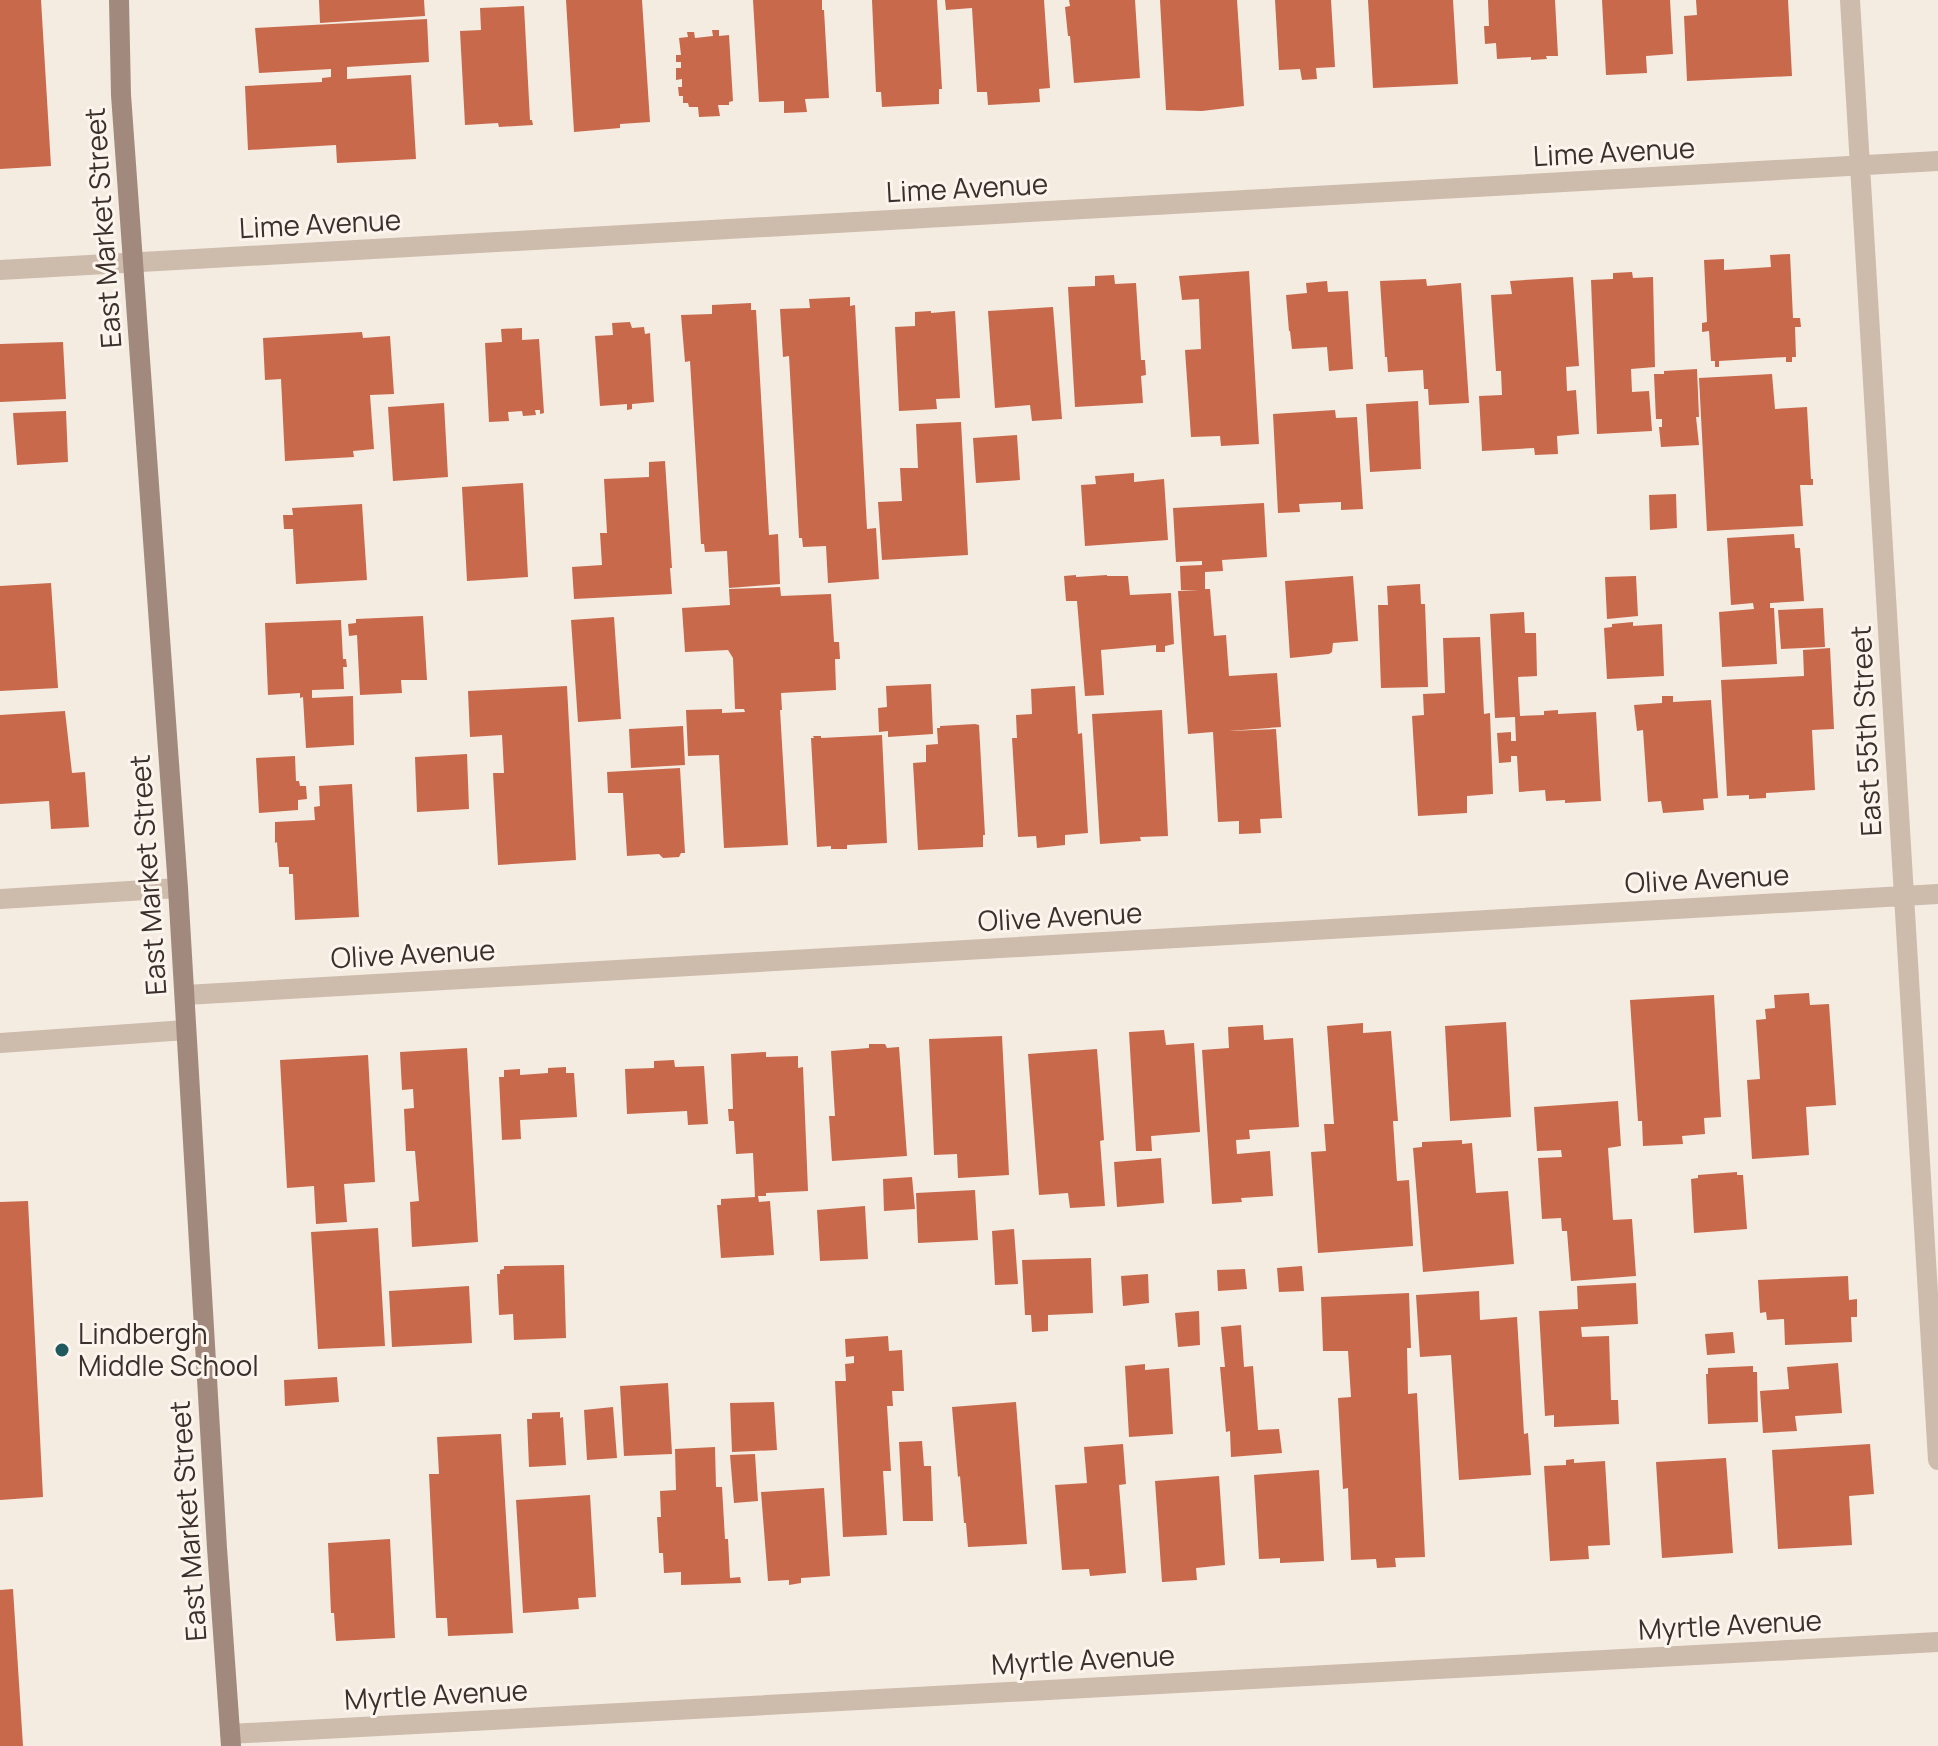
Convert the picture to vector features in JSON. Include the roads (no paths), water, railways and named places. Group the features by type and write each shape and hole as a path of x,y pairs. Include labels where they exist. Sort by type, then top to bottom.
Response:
{"street":[{"name":"East Market Street","path":"119,0 121,95 178,888 231,1740"},
{"name":"East 55th Street","path":"1850,0 1938,1460"},
{"name":"Lime Avenue","path":"0,270 1938,161"},
{"path":"0,899 178,888"},
{"name":"Olive Avenue","path":"185,995 1938,894"},
{"path":"0,1043 186,1030"},
{"name":"Myrtle Avenue","path":"231,1740 1938,1642"}],"place":[{"name":"Lindbergh Middle School","path":"62,1350"}]}
